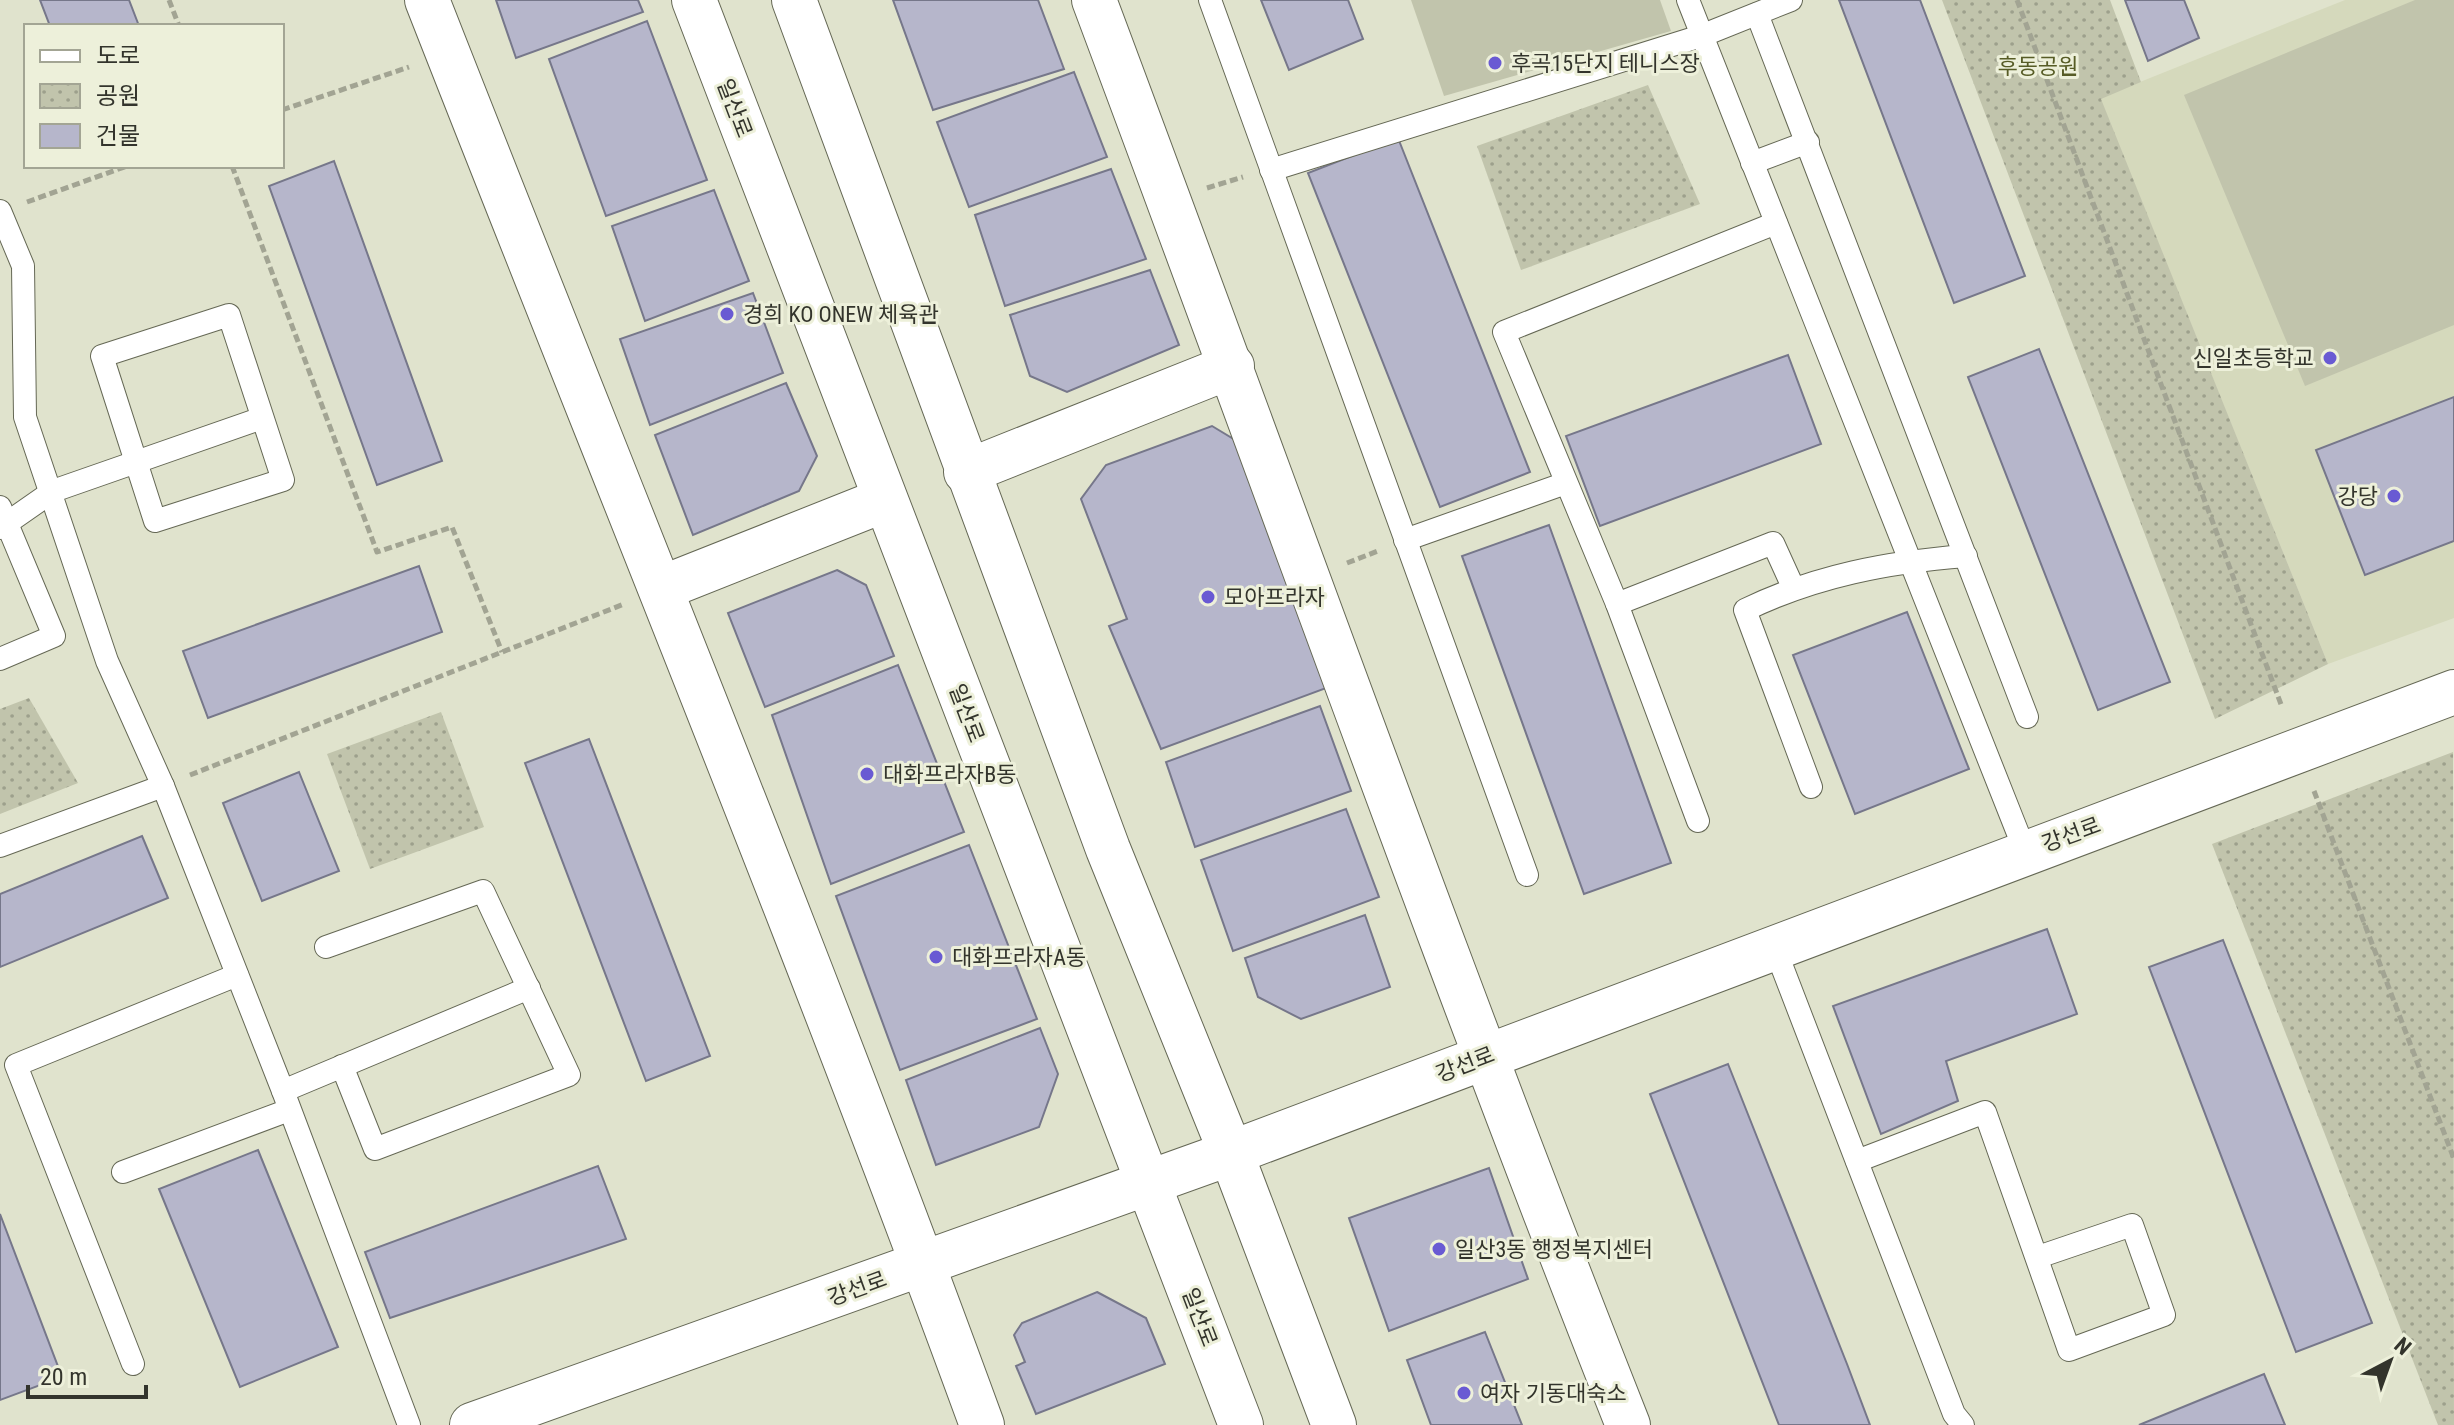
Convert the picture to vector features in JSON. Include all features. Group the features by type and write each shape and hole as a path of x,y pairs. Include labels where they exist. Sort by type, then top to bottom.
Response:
{"main road":[{"path":"427,0 662,588 982,1425"},
{"name":"일산로","path":"694,0 1241,1425"},
{"path":"794,0 966,472 1108,849 1231,1153 1334,1425"},
{"path":"1094,0 1232,366 1483,1057 1628,1425"},
{"path":"966,472 1232,366"},
{"path":"662,588 884,500"},
{"name":"강선로","path":"492,1421 1231,1153 2025,851 2454,692"}],"lane":[{"path":"1210,0 1527,875"},
{"path":"1688,0 1907,560 2025,851"},
{"path":"1271,170 1701,36 1791,0"},
{"path":"1757,14 2027,717"},
{"path":"1752,163 1808,142"},
{"path":"0,211 23,266 25,417 53,491 107,661 163,786 409,1425"},
{"path":"1698,821 1617,604 1504,332 1776,223"},
{"path":"229,315 262,418 283,480 155,521 102,356 229,315"},
{"path":"0,659 54,636 2,520 53,491 262,418"},
{"path":"1405,540 1566,483"},
{"path":"1617,604 1773,543 1793,587"},
{"path":"1811,787 1745,610 1793,587 1907,560 1966,556"},
{"path":"0,846 163,786"},
{"path":"326,947 483,891 569,1075 375,1149 342,1066"},
{"path":"1774,946 1954,1414 1963,1425"},
{"path":"133,1364 16,1065 237,975"},
{"path":"123,1172 286,1100 342,1066 529,988"},
{"path":"1857,1161 1985,1112 2069,1350 2164,1315 2132,1225 2038,1257"}],"path":[{"path":"169,0 178,24"},
{"path":"2017,0 2282,707"},
{"path":"284,109 447,51"},
{"path":"0,211 121,168"},
{"path":"233,168 377,552 452,527 502,652"},
{"path":"1168,198 1271,170"},
{"path":"1309,578 1405,540"},
{"path":"163,786 662,588"},
{"path":"2314,791 2454,1159"}],"shaded area":[{"name":"신일초등학교","path":"2345,0 2454,0 2454,618 2328,664 2100,98"}],"green space":[{"name":"후곡15단지 테니스장","path":"1411,0 1660,0 1671,31 1444,96"},
{"name":"후동공원","path":"1942,0 2110,0 2141,82 2101,99 2328,664 2215,719"},
{"path":"2415,0 2454,0 2454,325 2305,386 2184,95"},
{"path":"1648,85 1700,204 1521,270 1477,146"},
{"path":"29,698 78,783 0,814 0,709"},
{"path":"441,712 484,827 370,869 327,754"},
{"path":"2453,752 2454,1425 2438,1425 2212,844"}],"building":[{"path":"40,0 129,0 138,24 49,24"},
{"path":"496,0 638,0 643,12 516,58"},
{"path":"893,0 1038,0 1064,69 933,110"},
{"path":"1261,0 1348,0 1363,39 1289,70"},
{"path":"1839,0 1920,0 2025,276 1954,303"},
{"path":"2125,0 2184,0 2199,38 2148,61"},
{"path":"647,21 707,180 606,216 549,59"},
{"path":"1074,72 1107,157 969,207 937,122"},
{"path":"1398,138 1530,472 1440,507 1308,173"},
{"path":"334,161 442,461 377,485 269,186"},
{"path":"1111,169 1146,259 1005,306 975,215"},
{"path":"714,190 749,281 645,321 612,226"},
{"path":"1150,270 1179,345 1067,392 1030,376 1010,315"},
{"path":"753,293 783,373 650,425 620,339"},
{"path":"2039,349 2170,682 2098,710 1968,377"},
{"path":"1788,355 1821,444 1600,526 1566,436"},
{"path":"786,383 817,456 799,491 693,535 655,435"},
{"name":"강당","path":"2454,397 2454,541 2365,575 2316,450"},
{"name":"모아프라자","path":"1212,426 1240,443 1329,687 1161,749 1109,626 1127,619 1081,499 1106,465"},
{"path":"1549,525 1671,863 1584,894 1462,556"},
{"path":"419,566 442,632 208,718 183,651"},
{"path":"837,570 866,585 894,656 765,707 728,613"},
{"path":"1907,612 1969,769 1855,814 1793,655"},
{"name":"대화프라자B동","path":"898,665 964,832 831,884 772,715"},
{"path":"1320,706 1351,791 1195,847 1166,762"},
{"path":"589,739 710,1056 646,1081 525,763"},
{"path":"299,772 339,871 262,901 223,803"},
{"path":"1346,809 1379,897 1233,951 1201,860"},
{"path":"142,836 168,898 0,967 0,894"},
{"name":"대화프라자A동","path":"969,845 1037,1019 900,1070 836,896"},
{"path":"1365,915 1390,987 1301,1019 1258,997 1245,958"},
{"path":"2047,929 2077,1014 1946,1061 1958,1101 1881,1134 1833,1006"},
{"path":"2223,940 2372,1323 2296,1352 2149,967"},
{"path":"1040,1028 1058,1074 1039,1127 936,1165 906,1080"},
{"path":"1728,1064 1870,1425 1779,1425 1650,1094"},
{"path":"258,1150 338,1347 240,1387 159,1189"},
{"path":"598,1166 626,1239 390,1318 365,1252"},
{"name":"일산3동 행정복지센터","path":"1489,1168 1528,1279 1389,1331 1349,1218"},
{"path":"0,1214 62,1377 0,1400"},
{"path":"1097,1292 1146,1318 1165,1364 1036,1414 1016,1366 1025,1362 1014,1335 1022,1323"},
{"name":"여자 기동대숙소","path":"1485,1332 1522,1425 1431,1425 1407,1360"},
{"path":"2264,1374 2285,1425 2139,1425 2222,1391"}],"place":[{"name":"후곡15단지 테니스장","path":"1495,63"},
{"name":"경희 KO ONEW 체육관","path":"727,314"},
{"name":"신일초등학교","path":"2330,358"},
{"name":"강당","path":"2394,496"},
{"name":"모아프라자","path":"1208,597"},
{"name":"대화프라자B동","path":"867,774"},
{"name":"대화프라자A동","path":"936,957"},
{"name":"일산3동 행정복지센터","path":"1439,1249"},
{"name":"여자 기동대숙소","path":"1464,1393"}]}
